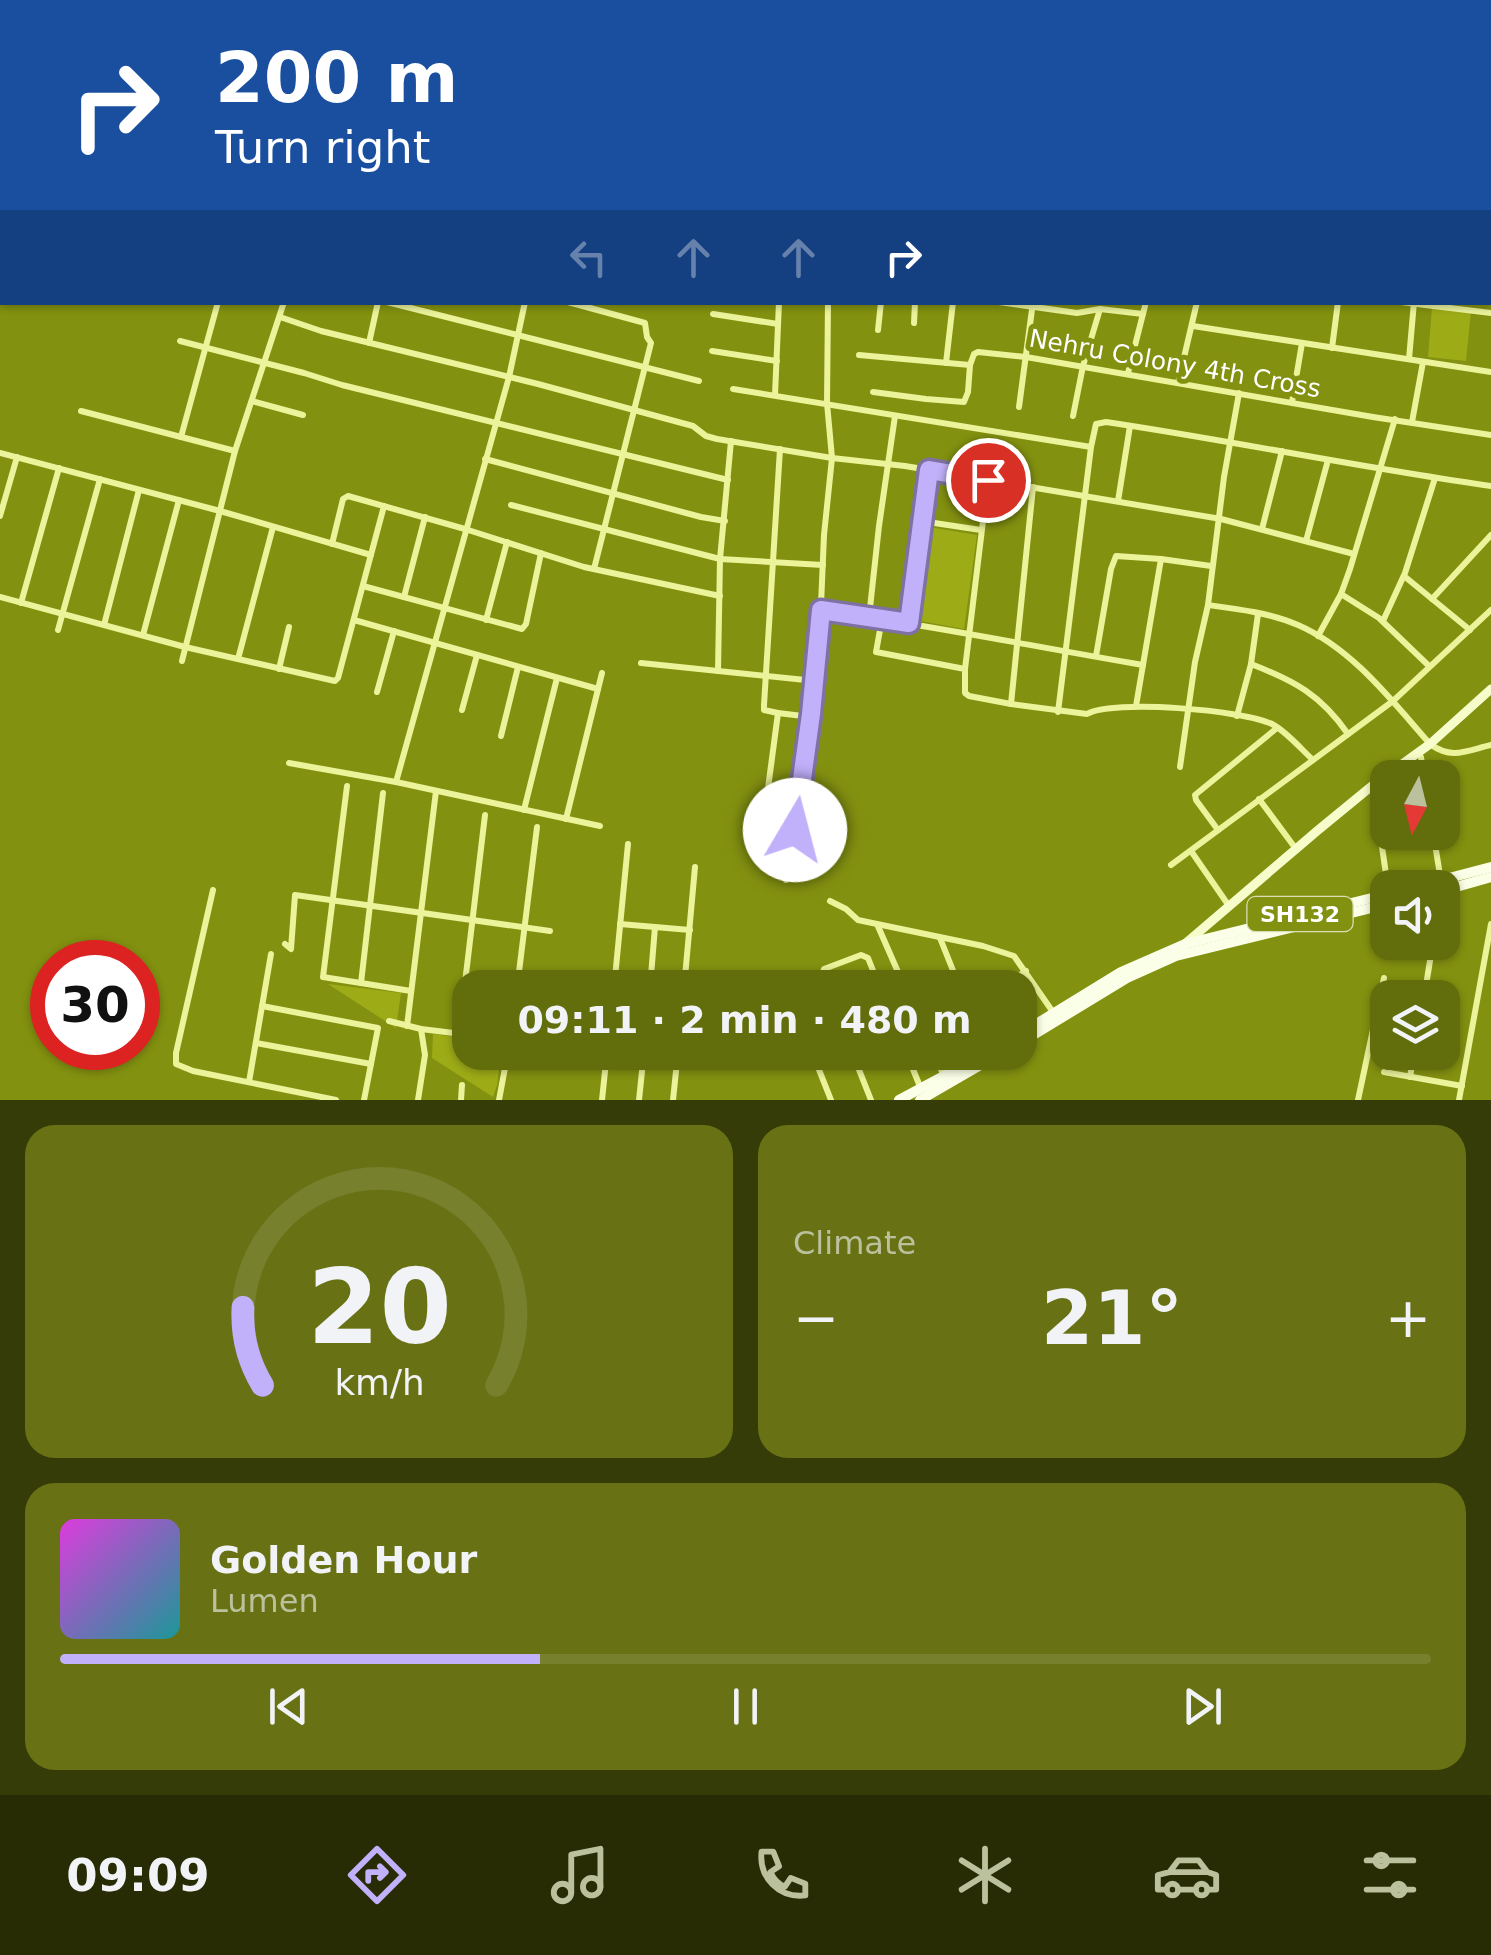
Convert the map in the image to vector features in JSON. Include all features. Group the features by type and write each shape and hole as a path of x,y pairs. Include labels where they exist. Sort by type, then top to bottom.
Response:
{"main road":[{"path":"1407,760 1491,689"},
{"path":"1176,956 1228,906 1370,788"},
{"path":"1460,879 1491,867"},
{"path":"1460,883 1491,877"},
{"name":"SH132","path":"1037,1026 1127,978 1214,941 1370,896"},
{"name":"SH132","path":"1037,1030 1120,972 1185,944 1370,908"},
{"path":"946,1081 962,1070"},
{"path":"899,1100 921,1095 968,1070"}],"street":[{"path":"181,437 217,305"},
{"path":"182,661 235,451 283,305"},
{"path":"369,343 377,305"},
{"path":"400,305 700,381"},
{"path":"396,782 509,377 524,305"},
{"path":"776,396 778,305"},
{"path":"786,880 811,718 821,610 832,458 827,403 828,305"},
{"path":"878,330 881,305"},
{"path":"914,323 915,305"},
{"path":"946,363 953,305"},
{"path":"1019,407 1033,305 1077,314 1096,307 1143,314"},
{"path":"1128,373 1145,305"},
{"path":"1178,384 1196,305"},
{"path":"1332,348 1338,305"},
{"path":"1409,359 1414,305"},
{"path":"1429,305 1491,313"},
{"path":"594,570 651,347 646,323 599,306"},
{"path":"1073,416 1096,307"},
{"path":"713,314 778,324"},
{"path":"280,317 321,332 693,426 706,436 731,442 929,470 1219,519 1354,554"},
{"path":"1192,326 1491,371"},
{"path":"180,341 728,480"},
{"path":"1292,402 1302,344"},
{"path":"712,351 776,361"},
{"name":"Nehru Colony 4th Cross","path":"859,355 970,366 978,352 1026,356 1491,435"},
{"path":"1412,422 1424,362"},
{"path":"873,392 964,402 970,366"},
{"path":"733,389 1091,447"},
{"path":"1180,767 1239,394"},
{"path":"252,401 303,416"},
{"path":"80,411 235,451"},
{"path":"869,616 895,416"},
{"path":"1318,636 1341,594 1395,419"},
{"path":"1058,712 1096,424 1106,422 1230,441 1491,486"},
{"path":"1118,501 1130,426"},
{"path":"718,671 720,560 731,442"},
{"path":"780,450 764,710 811,718"},
{"path":"1262,530 1282,451"},
{"path":"0,453 371,555"},
{"path":"0,516 17,457"},
{"path":"486,459 725,521"},
{"path":"1306,542 1328,460"},
{"path":"21,603 59,468"},
{"path":"909,623 929,470"},
{"path":"1383,621 1404,576 1436,478"},
{"path":"58,630 100,479"},
{"path":"988,480 965,693 1058,712 1087,714 1096,708 1136,706 1237,716 1277,728 1313,760"},
{"path":"1011,704 1033,487"},
{"path":"104,625 139,490"},
{"path":"332,544 345,497 465,529 594,570 720,596"},
{"path":"143,635 179,500"},
{"path":"511,505 720,560 823,565"},
{"path":"0,597 186,647 335,681 384,506"},
{"path":"404,597 426,518"},
{"path":"921,521 981,530"},
{"path":"238,659 273,526"},
{"path":"1432,599 1491,536"},
{"path":"486,620 506,542"},
{"path":"363,586 524,628 542,554"},
{"path":"1096,657 1116,556 1212,566"},
{"path":"1136,706 1162,559"},
{"path":"1404,576 1470,630"},
{"path":"1341,594 1383,621 1429,666"},
{"path":"1208,605 1294,624 1318,636 1347,656 1442,752 1454,754 1491,745"},
{"path":"821,610 1143,664"},
{"path":"1171,865 1392,701 1491,610"},
{"path":"1237,716 1252,664 1258,614"},
{"path":"882,618 876,652 965,670"},
{"path":"354,620 598,689"},
{"path":"279,669 289,627"},
{"path":"377,692 394,631"},
{"path":"462,710 477,655"},
{"path":"642,663 815,680"},
{"path":"1252,664 1311,692 1348,734"},
{"path":"501,736 518,667"},
{"path":"566,819 602,673"},
{"path":"524,810 558,678"},
{"path":"761,841 778,712"},
{"path":"1218,830 1196,800 1196,794 1277,728"},
{"path":"1417,753 1421,760"},
{"path":"290,762 600,826"},
{"path":"347,786 323,977 412,991"},
{"path":"407,1026 436,791"},
{"path":"360,983 383,793"},
{"path":"1259,799 1297,850"},
{"path":"466,970 485,815"},
{"path":"519,970 536,827"},
{"path":"616,970 628,844"},
{"path":"1191,851 1228,906"},
{"path":"686,970 695,868"},
{"path":"213,890 175,1060 180,1068 336,1100"},
{"path":"285,944 291,949 295,894 550,931"},
{"path":"830,901 858,920 1007,952 1025,970"},
{"path":"620,924 690,930"},
{"path":"877,924 897,970"},
{"path":"1459,1100 1491,924"},
{"path":"651,970 655,926"},
{"path":"940,937 953,970"},
{"path":"249,1082 271,954"},
{"path":"824,970 861,956 868,958 873,970"},
{"path":"1358,1100 1384,978"},
{"path":"1037,988 1056,1016"},
{"path":"262,1006 378,1028 364,1100"},
{"path":"389,1021 452,1032"},
{"path":"418,1100 425,1054 421,1028"},
{"path":"256,1043 372,1064"},
{"path":"499,1100 505,1070"},
{"path":"602,1100 605,1070"},
{"path":"639,1100 642,1070"},
{"path":"673,1100 676,1070"},
{"path":"818,1070 830,1100"},
{"path":"859,1070 871,1100"},
{"path":"912,1070 921,1095"},
{"path":"941,1070 946,1081"},
{"path":"1410,1077 1411,1070"},
{"path":"1384,1072 1462,1086"},
{"path":"461,1100 462,1085"}],"green space":[{"path":"1432,308 1471,311 1466,361 1428,357"},
{"path":"923,526 977,535 964,629 910,619"},
{"path":"328,984 401,993 396,1028"},
{"path":"433,1034 452,1037 452,1070 499,1070 493,1097 432,1058"}],"route":[{"path":"795,830 821,610 909,623 929,470 988,480"}]}
